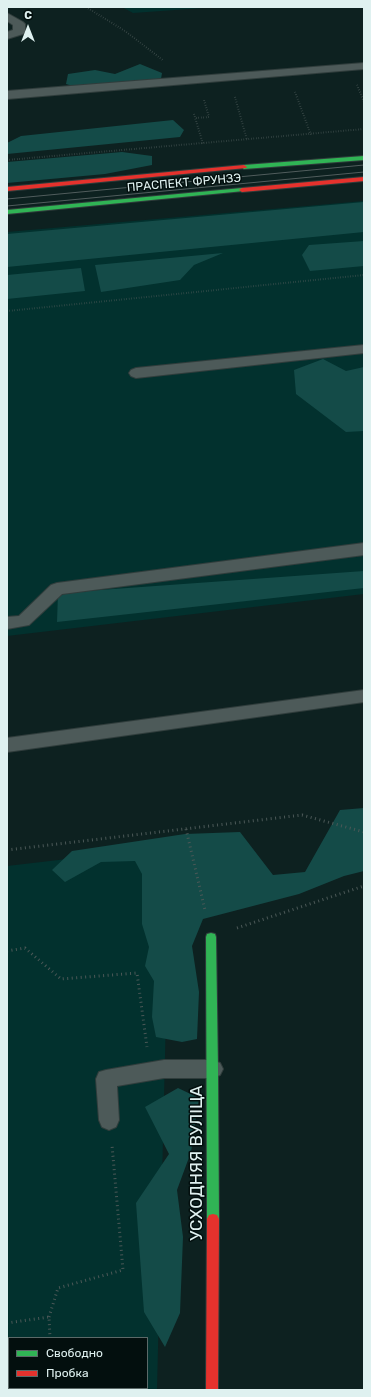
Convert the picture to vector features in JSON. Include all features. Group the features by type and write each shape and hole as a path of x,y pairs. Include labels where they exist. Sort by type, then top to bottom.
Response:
{"main road":[{"name":"ПРАСПЕКТ ФРУНЗЭ","path":"7,189 274,164 364,158"},
{"name":"ПРАСПЕКТ ФРУНЗЭ","path":"7,212 364,179"},
{"name":"УСХОДНЯЯ ВУЛІЦА","path":"211,937 213,1069 212,1390"}],"lane":[{"path":"7,16 19,24 19,32 7,36"},
{"path":"7,95 364,66"},
{"path":"136,373 364,349"},
{"path":"7,623 23,622 57,589 364,549"},
{"path":"7,745 364,696"},
{"path":"110,1120 106,1079 164,1069 213,1069"}],"path":[{"path":"86,7 125,31 192,80 209,117 196,118"},
{"path":"288,72 311,135"},
{"path":"229,77 247,140"},
{"path":"194,114 203,144"},
{"path":"7,160 311,135 364,129"},
{"path":"7,311 364,275"},
{"path":"7,850 302,815 364,832"},
{"path":"186,829 211,937 364,886"},
{"path":"7,951 25,948 61,979 137,973 151,1072"},
{"path":"50,1337 49,1317 58,1288 123,1270 110,1120"},
{"path":"7,1323 49,1317"}],"shaded area":[{"path":"122,7 217,7 133,13"},
{"path":"140,64 162,73 161,79 76,87 66,84 68,74 95,70 115,74"},
{"path":"173,120 184,130 180,137 7,154 7,143 21,136"},
{"path":"122,152 152,156 152,165 105,174 7,183 7,162"},
{"path":"364,201 364,594 7,636 7,232"},
{"path":"364,202 364,232 7,267 7,234"},
{"path":"364,241 364,266 310,271 302,255 309,245"},
{"path":"223,253 194,265 180,280 101,292 95,265"},
{"path":"81,268 85,291 7,299 7,275"},
{"path":"323,359 346,371 364,367 364,431 346,432 296,394 294,370"},
{"path":"364,571 364,588 57,622 58,593"},
{"path":"364,808 364,871 344,876 299,894 203,919 192,946 199,992 197,1039 182,1042 156,1037 152,1017 154,981 145,966 149,947 142,924 142,874 135,861 101,862 65,882 52,870 72,851 185,834 240,832 273,875 305,872 340,810"},
{"path":"170,847 157,1390 7,1390 7,866"},
{"path":"178,1088 199,1098 191,1152 177,1190 183,1237 180,1313 165,1347 144,1312 136,1203 169,1154 145,1107"}],"tram line":[{"path":"7,199 364,165"},
{"path":"7,206 364,172"}],"traffic: fast":[{"path":"244,167 364,158"},
{"path":"7,212 242,190"},
{"path":"211,937 213,1219"}],"traffic: jam":[{"path":"7,189 244,167"},
{"path":"242,190 364,179"},
{"path":"212,1390 213,1219"}]}
